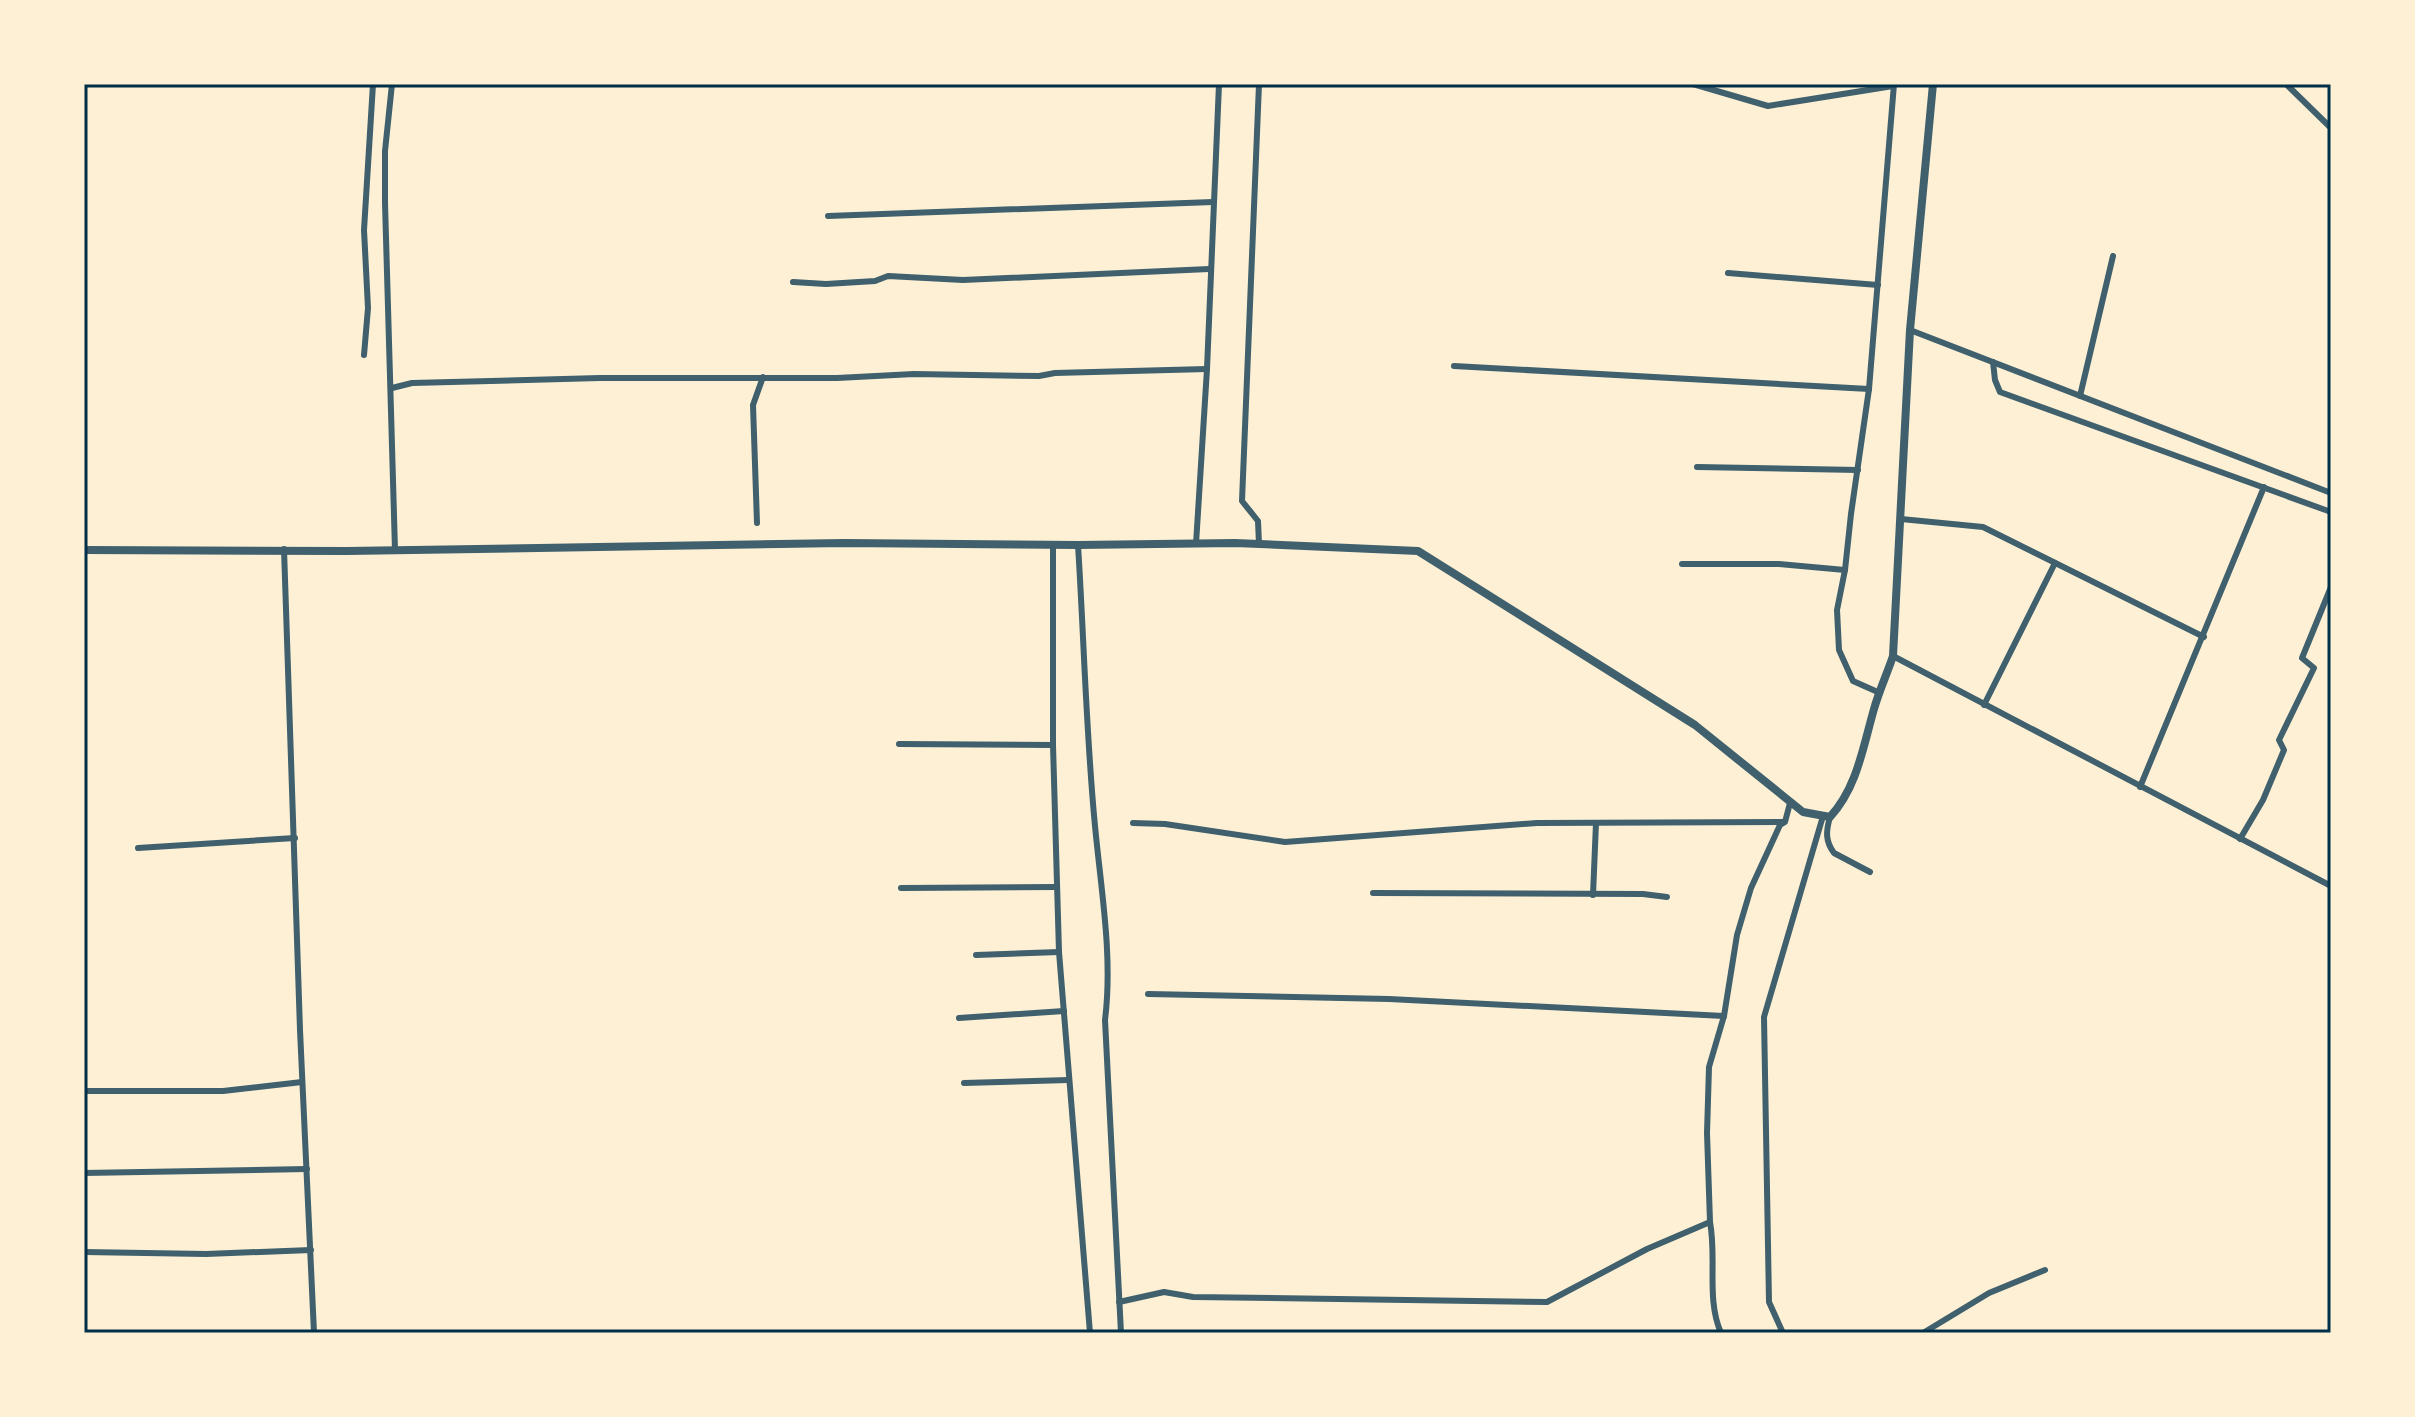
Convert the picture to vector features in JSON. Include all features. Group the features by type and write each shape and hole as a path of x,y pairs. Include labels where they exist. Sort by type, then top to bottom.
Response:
{"street":[{"path":"364,355 368,308 364,230 373,84"},
{"path":"392,84 385,177 395,550"},
{"path":"1196,544 1219,84"},
{"path":"1259,84 1242,501 1258,521 1259,544"},
{"path":"1693,84 1768,106 1894,85 1869,389 1837,610 1839,650 1853,681 1880,693"},
{"path":"1783,1333 1769,1302 1764,1017 1826,816 1843,803 1852,784 1893,656 1910,330 1933,84"},
{"path":"2286,84 2331,128"},
{"path":"828,216 1213,202"},
{"path":"2080,396 2113,256"},
{"path":"793,282 826,284 875,281 888,276 963,280 1209,269"},
{"path":"1728,273 1878,285"},
{"path":"1910,330 2331,493"},
{"path":"1993,362 2000,392 2331,512"},
{"path":"1454,366 1869,389"},
{"path":"392,388 412,383 488,380 837,378 914,374 1039,376 1207,369"},
{"path":"757,523 753,405 763,377"},
{"path":"1697,467 1858,470"},
{"path":"2140,787 2264,487"},
{"path":"1901,519 1983,527 2204,637"},
{"path":"84,550 395,550 844,543 1259,544 1418,551 1695,725 1803,812 1826,816"},
{"path":"1053,545 1053,745 1059,952 1090,1333"},
{"path":"1078,545 1095,825 1105,917 1108,999 1105,1020 1121,1333"},
{"path":"284,549 314,1333"},
{"path":"1984,705 2055,563"},
{"path":"1682,564 1779,564 1845,570"},
{"path":"2240,839 2263,800 2284,750 2279,740 2314,668 2302,658 2331,587"},
{"path":"1893,656 2331,886"},
{"path":"899,744 1053,745"},
{"path":"1721,1333 1712,1307 1715,1246 1710,1222 1707,1133 1709,1067 1724,1016 1734,945 1751,888 1780,825 1785,822 1790,803"},
{"path":"1826,816 1826,830 1834,853 1870,872"},
{"path":"1133,823 1165,824 1285,842 1537,823 1785,822"},
{"path":"1593,895 1596,823"},
{"path":"138,848 295,838"},
{"path":"901,888 1057,887"},
{"path":"1373,893 1643,894 1667,897"},
{"path":"976,955 1059,952"},
{"path":"1148,994 1389,999 1724,1016"},
{"path":"959,1018 1064,1011"},
{"path":"964,1083 1069,1080"},
{"path":"84,1091 223,1091 302,1082"},
{"path":"84,1173 307,1169"},
{"path":"1119,1302 1164,1292 1193,1297 1547,1302 1647,1249 1710,1222"},
{"path":"84,1252 206,1254 311,1250"},
{"path":"1923,1333 1989,1293 2045,1270"}]}
